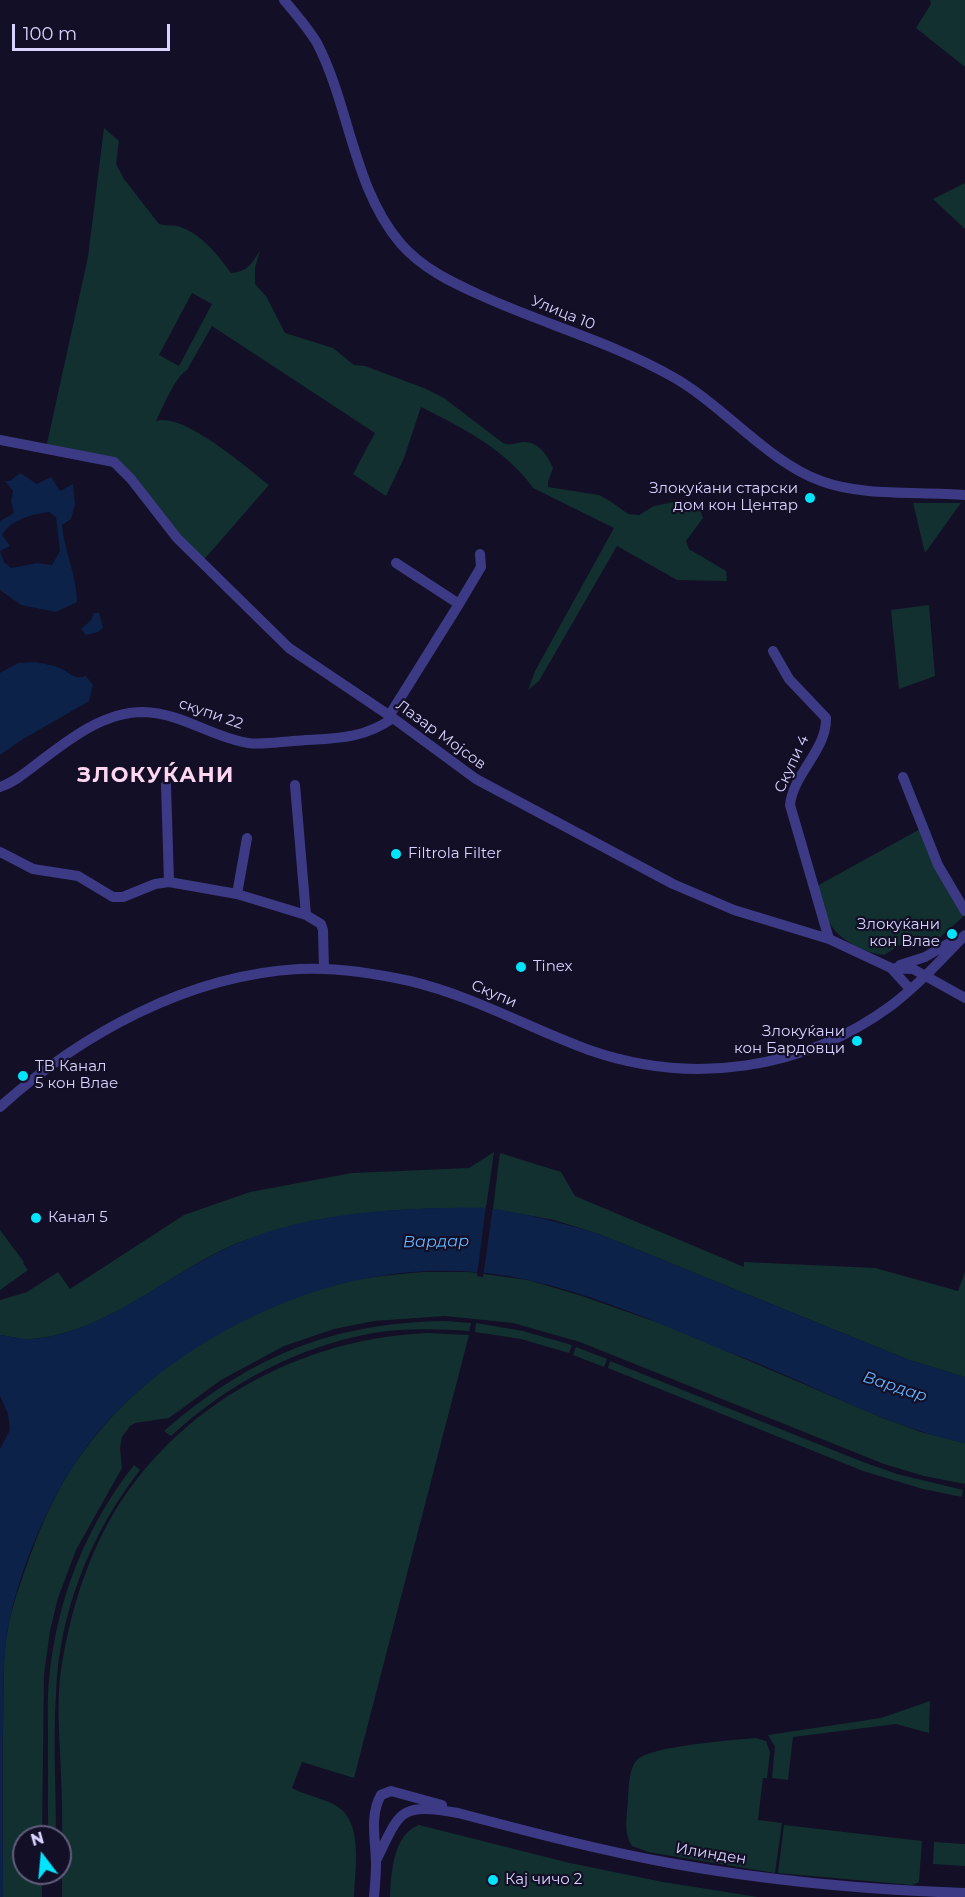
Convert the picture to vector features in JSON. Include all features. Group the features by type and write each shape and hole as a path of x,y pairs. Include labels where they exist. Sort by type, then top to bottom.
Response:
{"street":[{"name":"Улица 10","path":"284,0 316,42 367,183 385,222 401,244 416,259 433,271 503,306 632,356 673,377 698,393 784,461 819,481 834,486 862,489 965,495"},
{"name":"Лазар Мојсов","path":"0,440 114,462 139,488 177,538 289,648 391,717 476,779 673,884 734,910 829,939 891,968 913,969 965,998"},
{"path":"391,717 481,567 480,554"},
{"path":"396,563 459,604"},
{"name":"Cкупи 4","path":"773,651 789,678 826,718 824,732 793,792 790,805 829,939"},
{"name":"скупи 22","path":"0,787 16,780 69,739 97,724 128,714 143,712 170,716 247,743 346,738 379,729 391,717"},
{"path":"903,777 939,865 965,911"},
{"path":"166,785 169,882"},
{"path":"295,785 306,915"},
{"path":"237,894 247,838"},
{"path":"0,852 33,869 78,876 113,897 123,897 155,884 169,882 237,894 306,915 321,924 324,969"},
{"path":"910,989 891,968 926,957 965,934"},
{"name":"Скупи","path":"0,1107 62,1060 119,1023 147,1008 247,975 299,969 324,969 388,976 427,985 461,996 589,1050 627,1061 684,1069 742,1067 765,1063 798,1054 863,1025 894,1003 925,976 965,934"},
{"name":"Илинден","path":"376,1862 374,1847 376,1808 384,1792 391,1791 419,1798 458,1813"},
{"name":"Илинден","path":"376,1862 393,1825 405,1814 414,1810 426,1809 458,1813 610,1851 731,1873 838,1886 965,1893"},
{"path":"374,1897 376,1862"}],"green space":[{"path":"930,0 965,0 965,67 916,28 931,4"},
{"path":"104,128 119,141 116,164 124,179 159,224 178,226 202,239 231,273 246,269 260,250 255,268 255,284 266,296 285,333 333,348 354,365 365,366 444,398 503,443 528,442 537,446 545,453 553,468 548,487 599,495 628,514 639,515 654,506 674,502 699,507 703,518 686,541 689,549 726,571 727,581 677,580 617,546 539,681 528,690 535,671 614,528 533,488 522,474 497,451 467,431 421,407 404,458 386,496 353,474 375,433 212,326 187,370 174,386 156,421 168,420 198,433 230,454 269,485 201,563 123,470 46,448 88,257","holes":["192,293 212,304 179,366 159,355"]},
{"path":"965,183 965,229 933,199"},
{"path":"913,503 961,503 925,553"},
{"path":"929,605 935,676 899,689 891,610"},
{"path":"922,828 965,915 927,949 914,936 884,955 869,952 845,940 829,922 817,886"},
{"path":"494,1152 486,1208 392,1210 300,1224 240,1242 214,1254 139,1299 87,1325 60,1334 31,1339 0,1335 0,1300 27,1292 58,1272 70,1289 184,1215 250,1192 352,1173 469,1168"},
{"path":"500,1153 561,1172 575,1196 744,1267 744,1262 875,1268 958,1291 965,1272 965,1377 909,1360 599,1234 554,1220 493,1209"},
{"path":"0,1230 28,1270 0,1290"},
{"path":"469,1272 528,1280 670,1327 883,1418 921,1432 965,1443 965,1484 924,1476 884,1464 580,1342 513,1323 445,1316 374,1321 334,1329 284,1346 221,1380 169,1418 135,1423 122,1437 120,1448 122,1468 76,1550 58,1598 50,1631 44,1675 42,1825 12,1825 12,1885 42,1885 42,1897 3,1897 4,1657 7,1634 11,1614 35,1543 52,1502 74,1464 106,1423 132,1397 160,1372 191,1350 257,1313 291,1299 338,1284 387,1275"},
{"path":"444,1321 471,1323 469,1331 421,1329 385,1331 345,1339 317,1348 264,1370 239,1384 171,1436 164,1431 228,1383 260,1364 294,1349 328,1337 364,1329 403,1323"},
{"path":"476,1323 523,1331 572,1345 569,1353 521,1339 475,1332"},
{"path":"428,1333 469,1335 354,1778 302,1762 292,1788 335,1805 344,1812 350,1822 356,1846 354,1897 62,1897 62,1885 72,1885 72,1825 62,1825 59,1709 61,1670 79,1591 94,1552 112,1516 139,1476 171,1441 207,1411 247,1385 289,1364 334,1348 381,1338"},
{"path":"576,1347 607,1359 604,1367 573,1355"},
{"path":"610,1361 863,1462 897,1474 963,1490 962,1497 923,1489 863,1471 608,1368"},
{"path":"134,1465 140,1470 106,1521 92,1548 80,1576 63,1634 58,1664 55,1712 56,1825 48,1825 48,1693 58,1622 87,1540"},
{"path":"930,1701 929,1733 896,1724 793,1737 788,1780 772,1778 775,1747 768,1735 881,1718"},
{"path":"755,1738 766,1741 770,1752 767,1778 763,1778 758,1820 782,1823 775,1873 648,1852 632,1846 627,1835 626,1818 630,1774 637,1760 645,1755 674,1747"},
{"path":"419,1825 570,1863 663,1882 758,1897 390,1897 391,1877 399,1846 410,1830"},
{"path":"784,1825 922,1841 919,1882 912,1885 778,1873"},
{"path":"934,1842 965,1844 965,1866 933,1864"}],"water":[{"path":"20,473 37,484 51,477 60,491 73,484 75,504 71,519 62,525 77,602 56,612 21,605 0,590 0,551 0,521 14,513 11,501 13,491 5,481 10,481","holes":["49,512 56,517 60,551 52,565 37,563 11,568 4,562 0,551 10,546 2,535 16,521"]},
{"path":"94,613 99,613 103,628 86,635 81,629 91,620"},
{"path":"36,662 57,667 75,677 86,676 93,685 89,701 0,755 0,673 18,663"},
{"name":"Вардар","path":"440,1208 501,1210 599,1234 909,1360 965,1377 965,1443 890,1421 763,1365 617,1307 528,1280 485,1273 442,1271 401,1273 320,1290 280,1304 204,1343 153,1379 122,1406 82,1453 70,1471 38,1532 22,1574 10,1617 6,1644 3,1897 0,1897 0,1449 10,1430 8,1414 0,1396 0,1335 32,1339 59,1334 86,1325 138,1299 213,1255 238,1243 287,1226 337,1216"}],"pier":[{"path":"486,1205 493,1206 483,1277 477,1276"}],"place":[{"name":"Злокуќани старски дом кон Центар","path":"810,498"},
{"name":"Filtrola Filter","path":"396,854"},
{"name":"Злокуќани кон Влае","path":"952,934"},
{"name":"Tinex","path":"521,967"},
{"name":"Злокуќани кон Бардовци","path":"857,1041"},
{"name":"ТВ Канал 5 кон Влае","path":"23,1076"},
{"name":"Канал 5","path":"36,1218"},
{"name":"Кај чичо 2","path":"493,1880"}],"district":[{"name":"ЗЛОКУЌАНИ","path":"156,776"}]}
